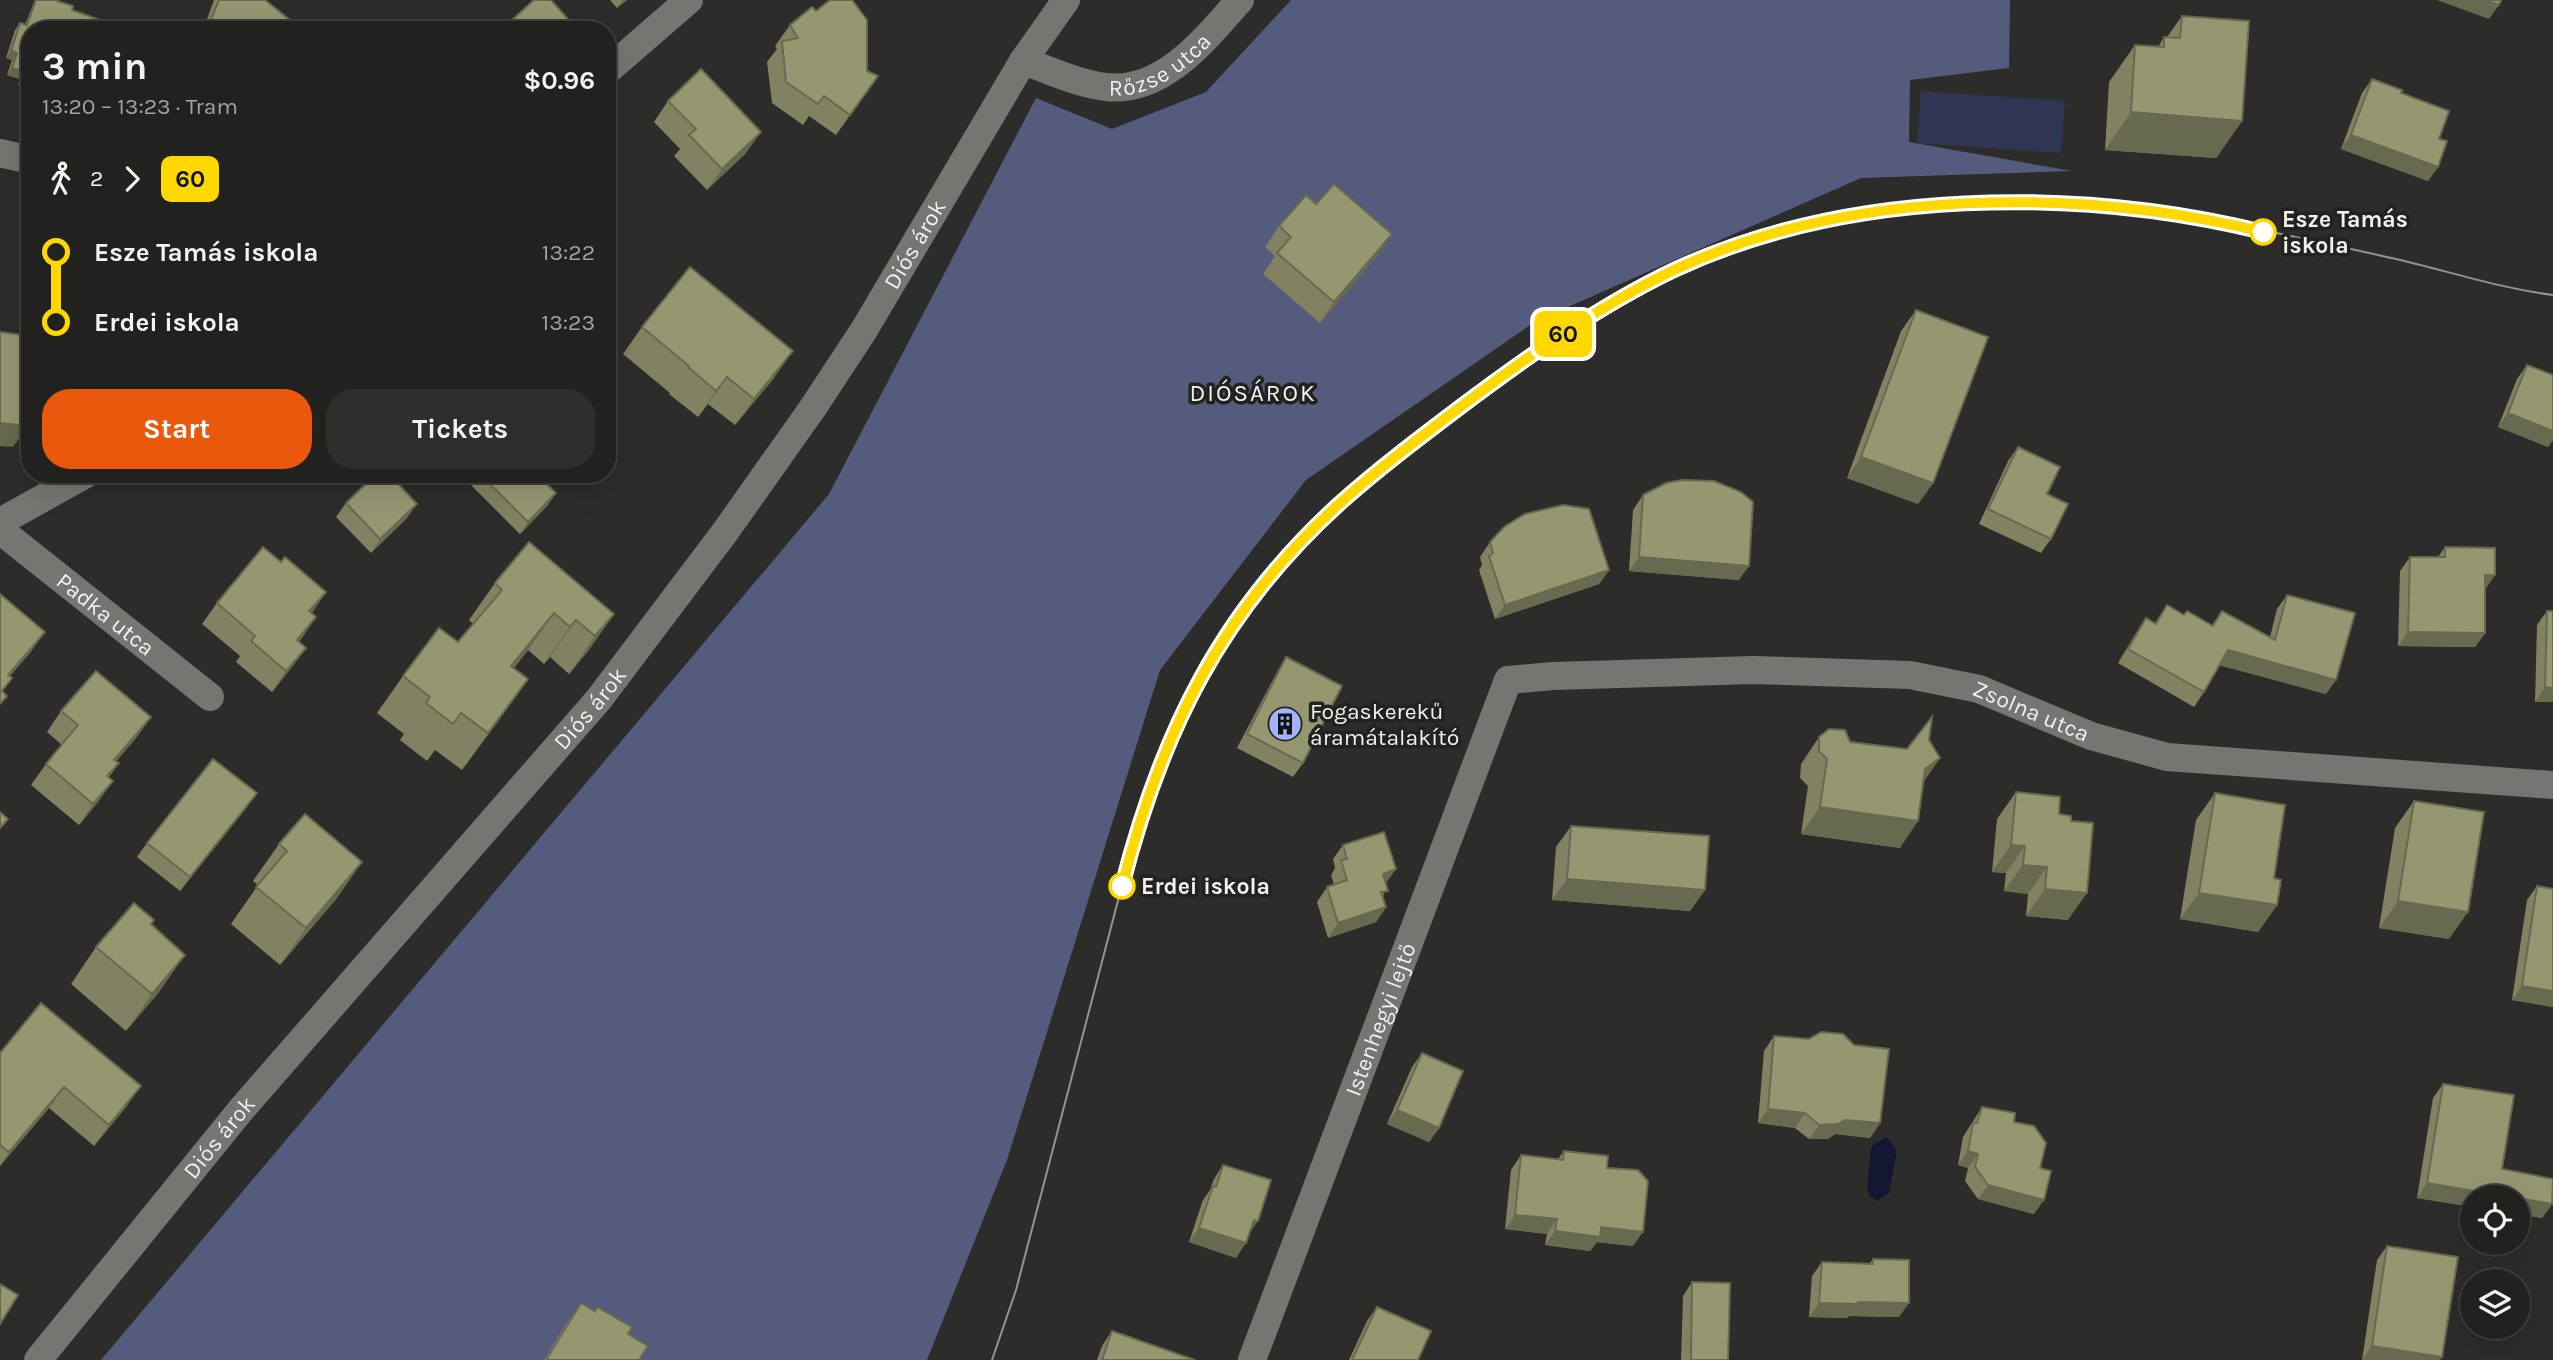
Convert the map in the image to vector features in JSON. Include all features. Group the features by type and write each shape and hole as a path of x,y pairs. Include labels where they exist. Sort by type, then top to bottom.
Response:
{"street":[{"path":"616,63 689,0"},
{"name":"Diós árok","path":"38,1360 240,1111 599,699 725,532 864,330 1023,61 1066,0"},
{"name":"Rőzse utca","path":"1023,61 1102,87 1121,89 1147,83 1195,50 1240,0"},
{"path":"0,153 21,158"},
{"path":"0,522 70,483"},
{"name":"Padka utca","path":"0,530 209,697"},
{"name":"Zsolna utca","path":"1508,680 1553,676 1753,670 1910,674 1979,689 2091,736 2167,757 2553,785"},
{"name":"Istenhegyi lejtő","path":"1252,1360 1508,680"}],"shaded area":[{"path":"1291,0 2010,0 2009,68 1910,80 1909,142 2072,171 1861,178 1536,321 1306,480 1160,670 1007,1160 927,1360 101,1360 829,494 1036,98 1112,129 1206,92"},
{"path":"1921,91 2065,101 2061,153 1917,143"},
{"path":"1887,1137 1897,1151 1889,1193 1877,1201 1870,1196 1867,1187 1871,1148"}],"building":[{"path":"36,0 54,0 73,6 72,10 103,21 28,21"},
{"path":"219,0 265,0 290,20 289,21 211,21"},
{"path":"534,0 551,0 570,21 511,21"},
{"path":"830,0 852,0 867,20 867,71 878,76 850,115 824,96 818,104 786,82 782,41 798,38 790,25 812,7 816,11"},
{"path":"2486,0 2501,0 2499,5"},
{"path":"2182,16 2249,21 2242,121 2131,112 2135,45 2164,47 2164,37 2180,38"},
{"path":"20,23 21,71 12,68 17,53 11,51"},
{"path":"701,69 761,132 722,169 689,135 696,129 668,101"},
{"path":"2372,79 2449,111 2439,139 2447,141 2438,167 2351,135"},
{"path":"1334,184 1392,234 1334,302 1277,253 1291,237 1279,226 1306,195 1316,204"},
{"path":"690,267 793,351 754,399 727,377 716,391 642,327"},
{"path":"1916,310 1988,337 1933,483 1861,457"},
{"path":"0,332 21,335 21,425 0,423"},
{"path":"2527,365 2553,375 2553,431 2508,413"},
{"path":"2018,447 2060,467 2047,494 2068,504 2051,539 1988,509"},
{"path":"1682,480 1714,481 1741,492 1753,502 1749,566 1639,557 1643,495 1666,483"},
{"path":"367,483 397,483 417,504 380,539 346,503"},
{"path":"489,483 545,483 556,493 528,522"},
{"path":"1563,505 1589,509 1609,570 1505,605 1489,556 1493,553 1490,542 1504,527 1525,514"},
{"path":"529,542 614,614 595,636 576,620 570,627 554,613 511,666 528,679 488,733 461,713 453,724 426,703 430,697 403,676 439,628 458,642 502,590 495,583"},
{"path":"263,547 281,562 285,557 326,592 309,611 316,617 297,640 306,648 286,671 251,641 255,636 217,603"},
{"path":"2445,547 2495,548 2495,575 2485,575 2485,633 2408,632 2410,557 2445,557"},
{"path":"0,594 45,632 8,675 12,678 2,691 7,696 0,704"},
{"path":"2287,595 2355,613 2336,680 2228,650 2204,692 2128,649 2146,618 2156,624 2167,605 2184,615 2187,611 2213,626 2222,611 2275,640"},
{"path":"2547,611 2553,611 2553,688 2545,687"},
{"name":"Fogaskerekű áramátalakító","path":"1286,657 1342,686 1303,763 1247,734"},
{"path":"96,671 151,717 114,760 119,763 107,776 113,781 93,804 46,764 78,725 61,711"},
{"path":"1932,717 1929,740 1940,758 1925,769 1918,821 1820,807 1827,759 1819,751 1819,737 1829,729 1845,730 1850,742 1907,749"},
{"path":"213,759 257,793 190,877 147,843"},
{"path":"2016,792 2060,797 2059,814 2071,816 2071,821 2093,823 2087,893 2045,889 2047,867 2023,865 2025,846 2011,845"},
{"path":"2215,793 2285,805 2274,878 2281,880 2277,905 2199,893"},
{"path":"2414,801 2484,812 2468,912 2398,901"},
{"path":"0,812 8,819 0,828"},
{"path":"305,814 362,862 306,928 256,887 287,851 279,844"},
{"path":"1571,826 1709,836 1705,890 1567,879"},
{"path":"1384,832 1396,869 1383,874 1388,891 1381,892 1386,907 1338,923 1327,887 1347,880 1341,860 1347,859 1343,845"},
{"path":"2537,886 2553,889 2553,991 2522,986"},
{"path":"134,903 154,920 151,924 185,955 152,994 96,947"},
{"path":"41,1003 141,1086 109,1125 64,1087 9,1152 0,1145 0,1053"},
{"path":"1821,1032 1843,1034 1854,1045 1889,1049 1880,1123 1845,1120 1838,1124 1819,1125 1805,1113 1768,1109 1774,1036 1809,1039"},
{"path":"1422,1053 1463,1071 1439,1128 1397,1110"},
{"path":"2443,1084 2514,1095 2502,1169 2553,1179 2552,1204 2530,1200 2530,1185 2460,1185 2460,1189 2427,1183"},
{"path":"1982,1107 2015,1113 2014,1122 2034,1126 2046,1143 2040,1168 2051,1171 2044,1200 1988,1185 1975,1167 1978,1154 1968,1151 1973,1123 1977,1123"},
{"path":"1564,1151 1608,1156 1607,1168 1638,1170 1648,1181 1643,1232 1601,1227 1600,1237 1555,1231 1557,1219 1515,1215 1521,1155 1563,1160"},
{"path":"1223,1165 1271,1180 1258,1221 1254,1220 1246,1243 1199,1228"},
{"path":"2387,1246 2458,1257 2442,1357 2372,1346"},
{"path":"1873,1259 1909,1260 1909,1303 1819,1303 1822,1262 1873,1264"},
{"path":"1692,1282 1730,1283 1728,1360 1691,1360"},
{"path":"0,1284 18,1295 0,1324"},
{"path":"581,1303 595,1311 597,1307 632,1327 628,1334 648,1346 639,1360 546,1360"},
{"path":"1377,1307 1431,1331 1418,1360 1352,1360"},
{"path":"1112,1331 1195,1360 1102,1360"}],"tram line":[{"name":"60","path":"1122,886 1147,796 1178,720 1216,651 1259,589 1336,506 1371,475 1513,368 1614,301 1691,263 1772,234 1827,220 1939,205 2081,205 2132,209 2182,215 2263,232"},
{"path":"992,1360 1016,1290 1137,828 1173,733 1203,672 1240,614 1261,587 1329,515 1403,451 1535,354 1660,279 1750,241 1833,219 1941,205 2086,205 2164,213 2280,234 2396,259 2493,284 2553,295"}],"place":[{"name":"Esze Tamás iskola","path":"2263,232"},
{"name":"Fogaskerekű áramátalakító","path":"1285,724"},
{"name":"Erdei iskola","path":"1122,886"}],"district":[{"name":"DIÓSÁROK","path":"1253,393"}]}
